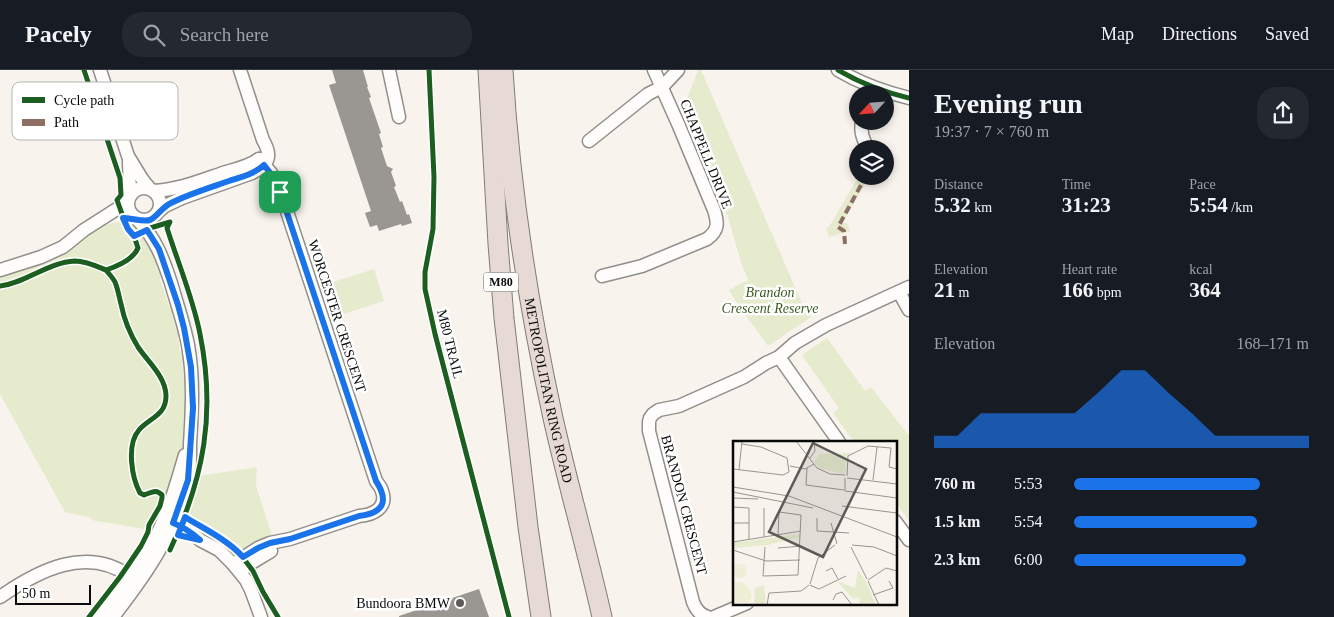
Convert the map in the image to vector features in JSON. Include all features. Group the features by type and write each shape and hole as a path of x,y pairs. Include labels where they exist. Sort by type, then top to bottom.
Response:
{"highway":[{"name":"METROPOLITAN RING ROAD","path":"488,70 504,318 528,527 541,617"},
{"name":"METROPOLITAN RING ROAD","path":"503,70 518,223 533,319 555,426 602,617"}],"street":[{"path":"100,70 104,82"},
{"path":"100,220 123,218 147,220 154,217 158,212 176,200 252,173 261,162 263,140 240,70"},
{"path":"389,70 399,117"},
{"path":"589,141 648,94 662,87 678,70"},
{"path":"838,70 864,85"},
{"name":"CHAPPELL DRIVE","path":"602,276 642,266 707,239 715,232 717,225 714,210 662,87 658,72"},
{"path":"894,95 909,98"},
{"path":"123,140 128,156 151,190"},
{"path":"113,617 148,570 188,480 191,434 192,388 188,347 178,305 159,249 147,230 130,212 128,203 130,183 128,156"},
{"path":"151,190 168,190 192,184 261,162"},
{"name":"WORCESTER CRESCENT","path":"237,568 290,539 359,516 368,511 376,502 377,496 376,481 280,192 274,178 261,162"},
{"path":"0,270 52,253 63,247 91,225 120,208 137,190 145,188 157,194 160,202 158,212 159,249"},
{"path":"838,441 779,357 796,343 826,325 904,290 909,310"},
{"name":"BRANDON CRESCENT","path":"744,604 707,617 697,610 693,602 650,437 649,422 653,414 658,410 684,404 744,377 779,357"},
{"path":"896,523 902,536"},
{"path":"167,526 190,531 200,540 219,550 237,568 251,590 261,617"},
{"path":"100,617 167,526"},
{"path":"0,596 40,572 67,564 97,562 116,567 131,577"}],"green space":[{"name":"Brandon Crescent Reserve","path":"698,70 701,70 804,308 811,317 768,346 729,290 748,280 728,217 684,107"},
{"path":"854,185 865,185 842,223 847,223 850,231 829,237 826,228 829,227"},
{"path":"129,220 133,221 151,244 162,276 160,280 169,306 173,307 172,315 176,330 180,332 178,338 180,352 185,360 182,362 183,377 187,380 187,384 184,387 184,399 188,402 188,406 184,410 183,437 185,442 171,494 156,531 91,520 92,518 65,512 0,394 0,277 51,260 100,226"},
{"path":"374,269 384,301 334,317 324,285"},
{"path":"827,338 865,391 871,387 909,436 909,521 896,502 896,441 853,441 833,413 839,408 802,355"},
{"path":"257,467 256,486 273,538 238,555 233,554 184,521 182,513 192,477"}],"building":[{"path":"332,70 363,70 371,97 369,98 381,133 379,134 383,147 381,148 387,166 393,169 391,172 396,186 394,187 400,202 402,201 412,223 402,226 401,224 379,231 377,225 370,227 365,213 371,211 329,85 336,83"},
{"name":"Bundoora BMW","path":"479,589 489,617 399,617 399,616"}],"marked path":[{"path":"845,244 844,231 838,227 861,185"}],"cycle path":[{"path":"84,70 88,82"},
{"name":"M80 TRAIL","path":"429,70 434,177 433,229 425,272 425,289 509,617"},
{"path":"838,70 872,87 909,98"},
{"path":"89,617 141,546 148,532 149,525 160,506 162,495 160,493 153,492 144,495 140,493 135,479 131,453 135,436 143,426 160,412 165,403 166,396 160,376 132,337 115,282 106,270 129,259 138,248 134,236 126,225 117,200 121,195 120,178 107,140"},
{"path":"134,236 147,229 170,222 167,228 193,307 205,363 207,418 204,445 191,497 170,550"},
{"path":"0,286 19,281 65,262 83,262 106,270"},
{"path":"185,517 238,551 253,571 278,617"}],"place":[{"name":"Bundoora BMW","path":"460,603"}],"route":[{"path":"280,192 274,178 264,165 252,173 171,202 151,219 143,221 136,218 123,218 134,236 147,230 159,249 178,305 188,347 193,408 188,480 173,523 181,526 190,531 200,540 178,535 181,526 185,517 238,551 243,557 270,543 290,539 359,516 375,513 382,503 383,496 376,481 280,192"}]}
